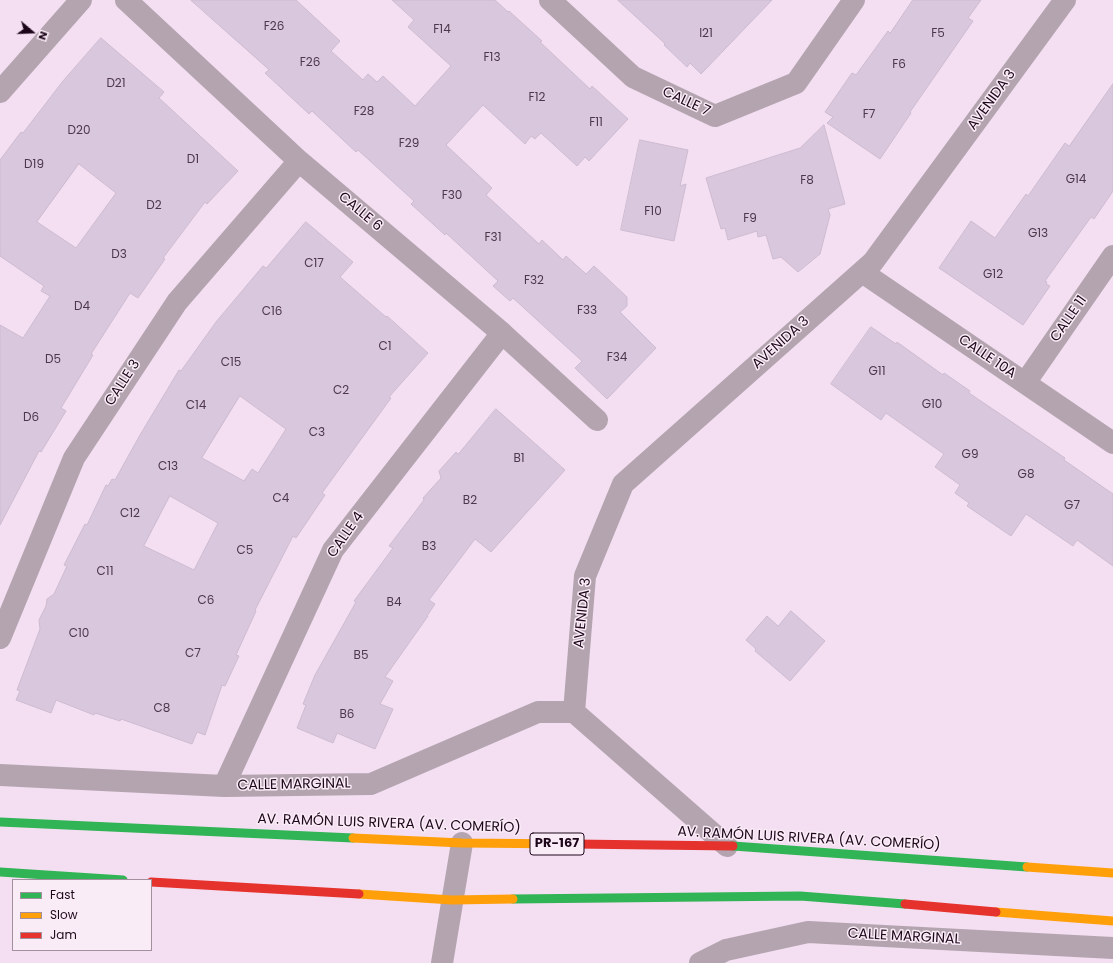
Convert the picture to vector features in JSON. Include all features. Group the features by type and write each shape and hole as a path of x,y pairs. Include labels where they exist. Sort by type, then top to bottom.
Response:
{"highway":[{"name":"AV. RAMÓN LUIS RIVERA (AV. COMERÍO)","path":"0,822 462,843 727,846 1113,873"},
{"path":"0,872 108,879"},
{"path":"152,882 452,900 800,896 1113,921"}],"street":[{"path":"0,92 81,0"},
{"name":"CALLE 6","path":"126,0 299,161 502,333 597,420"},
{"name":"CALLE 7","path":"550,0 633,77 715,116 796,83 854,0"},
{"name":"AVENIDA 3","path":"574,712 585,576 623,484 873,262 1065,0"},
{"name":"CALLE 3","path":"0,638 74,458 177,302 299,161"},
{"name":"CALLE 11","path":"1025,383 1113,256"},
{"name":"CALLE 10A","path":"862,272 1113,443"},
{"name":"CALLE 4","path":"224,786 332,550 502,333"},
{"name":"CALLE MARGINAL","path":"0,775 224,786 371,784 538,712 574,712"},
{"path":"574,712 727,846"},
{"path":"442,963 462,843"},
{"name":"CALLE MARGINAL","path":"700,963 726,950 808,932 1113,948"}],"building":[{"path":"191,0 296,0 340,41 331,51 363,80 368,74 377,82 383,76 415,106 451,66 408,27 414,20 392,0 495,0 542,41 540,42 590,89 592,86 628,119 589,161 585,157 577,166 541,133 535,139 531,136 525,144 483,105 446,145 492,188 486,195 539,244 542,240 563,260 566,256 586,274 594,266 627,297 627,306 620,312 656,348 607,399 575,368 582,361 513,298 510,301 493,286 498,281 446,233 445,235 411,204 414,201 358,150 356,152 312,111 309,114 265,73 269,70"},
{"path":"618,0 772,0 701,74 690,63 687,67"},
{"path":"913,0 981,0 968,18 973,21 910,112 911,113 880,159 827,123 833,117 825,112 852,73 856,75 888,31 890,33"},
{"path":"101,38 164,92 159,98 238,171 207,204 205,202 163,258 165,259 138,298 130,293 91,354 93,355 61,408 66,411 41,452 39,451 0,525 0,325 23,338 50,296 41,291 44,286 0,256 0,160 63,81","holes":["79,164 116,193 76,248 37,222"]},
{"path":"1113,84 1113,191 1094,219 1091,217 1045,281 1047,282 1046,284 1050,286 1023,325 939,268 971,221 995,238 1026,194 1028,196 1065,143 1069,146"},
{"path":"824,125 845,204 828,209 830,215 820,254 798,272 781,257 773,259 766,235 758,237 757,231 728,240 725,228 721,229 706,178 800,148"},
{"path":"640,140 688,150 680,186 686,184 674,241 621,230"},
{"path":"306,222 353,262 340,277 386,317 387,316 428,353 389,397 391,398 322,493 325,495 296,538 293,536 255,610 256,611 236,655 239,656 225,686 222,685 205,735 197,732 192,744 121,719 120,721 95,713 94,715 56,700 51,713 16,700 20,691 17,690 40,629 39,620 46,606 47,599 54,594 67,566 64,565 85,524 87,525 106,485 108,486 112,479 115,480 179,370 181,371 216,322 263,266 266,268","holes":["240,396 286,429 258,473 252,469 244,481 202,458","170,496 218,523 194,570 144,546"]},
{"path":"871,327 896,344 897,342 943,375 944,373 970,391 969,393 1065,458 1064,460 1113,494 1113,566 1077,540 1073,546 1026,514 1011,536 967,506 969,503 955,493 960,485 935,467 944,454 886,413 881,420 831,384"},
{"path":"496,409 565,470 491,552 475,539 429,600 435,604 385,677 393,681 380,704 393,709 375,749 337,733 333,743 297,728 306,705 303,704 315,675 356,602 354,601 393,548 389,546 424,500 423,498 441,478 439,471 456,452 458,454"},
{"path":"791,611 825,641 790,681 755,651 756,649 746,640 767,616 778,626"}],"traffic: fast":[{"path":"0,822 353,838"},
{"path":"733,846 1027,867"},
{"path":"0,872 108,879"},
{"path":"513,899 800,896 905,904"}],"traffic: slow":[{"path":"353,838 462,843 574,844"},
{"path":"1027,867 1113,873"},
{"path":"359,894 452,900 513,899"},
{"path":"996,912 1113,921"}],"traffic: jam":[{"path":"574,844 733,846"},
{"path":"152,882 359,894"},
{"path":"905,904 996,912"}]}
